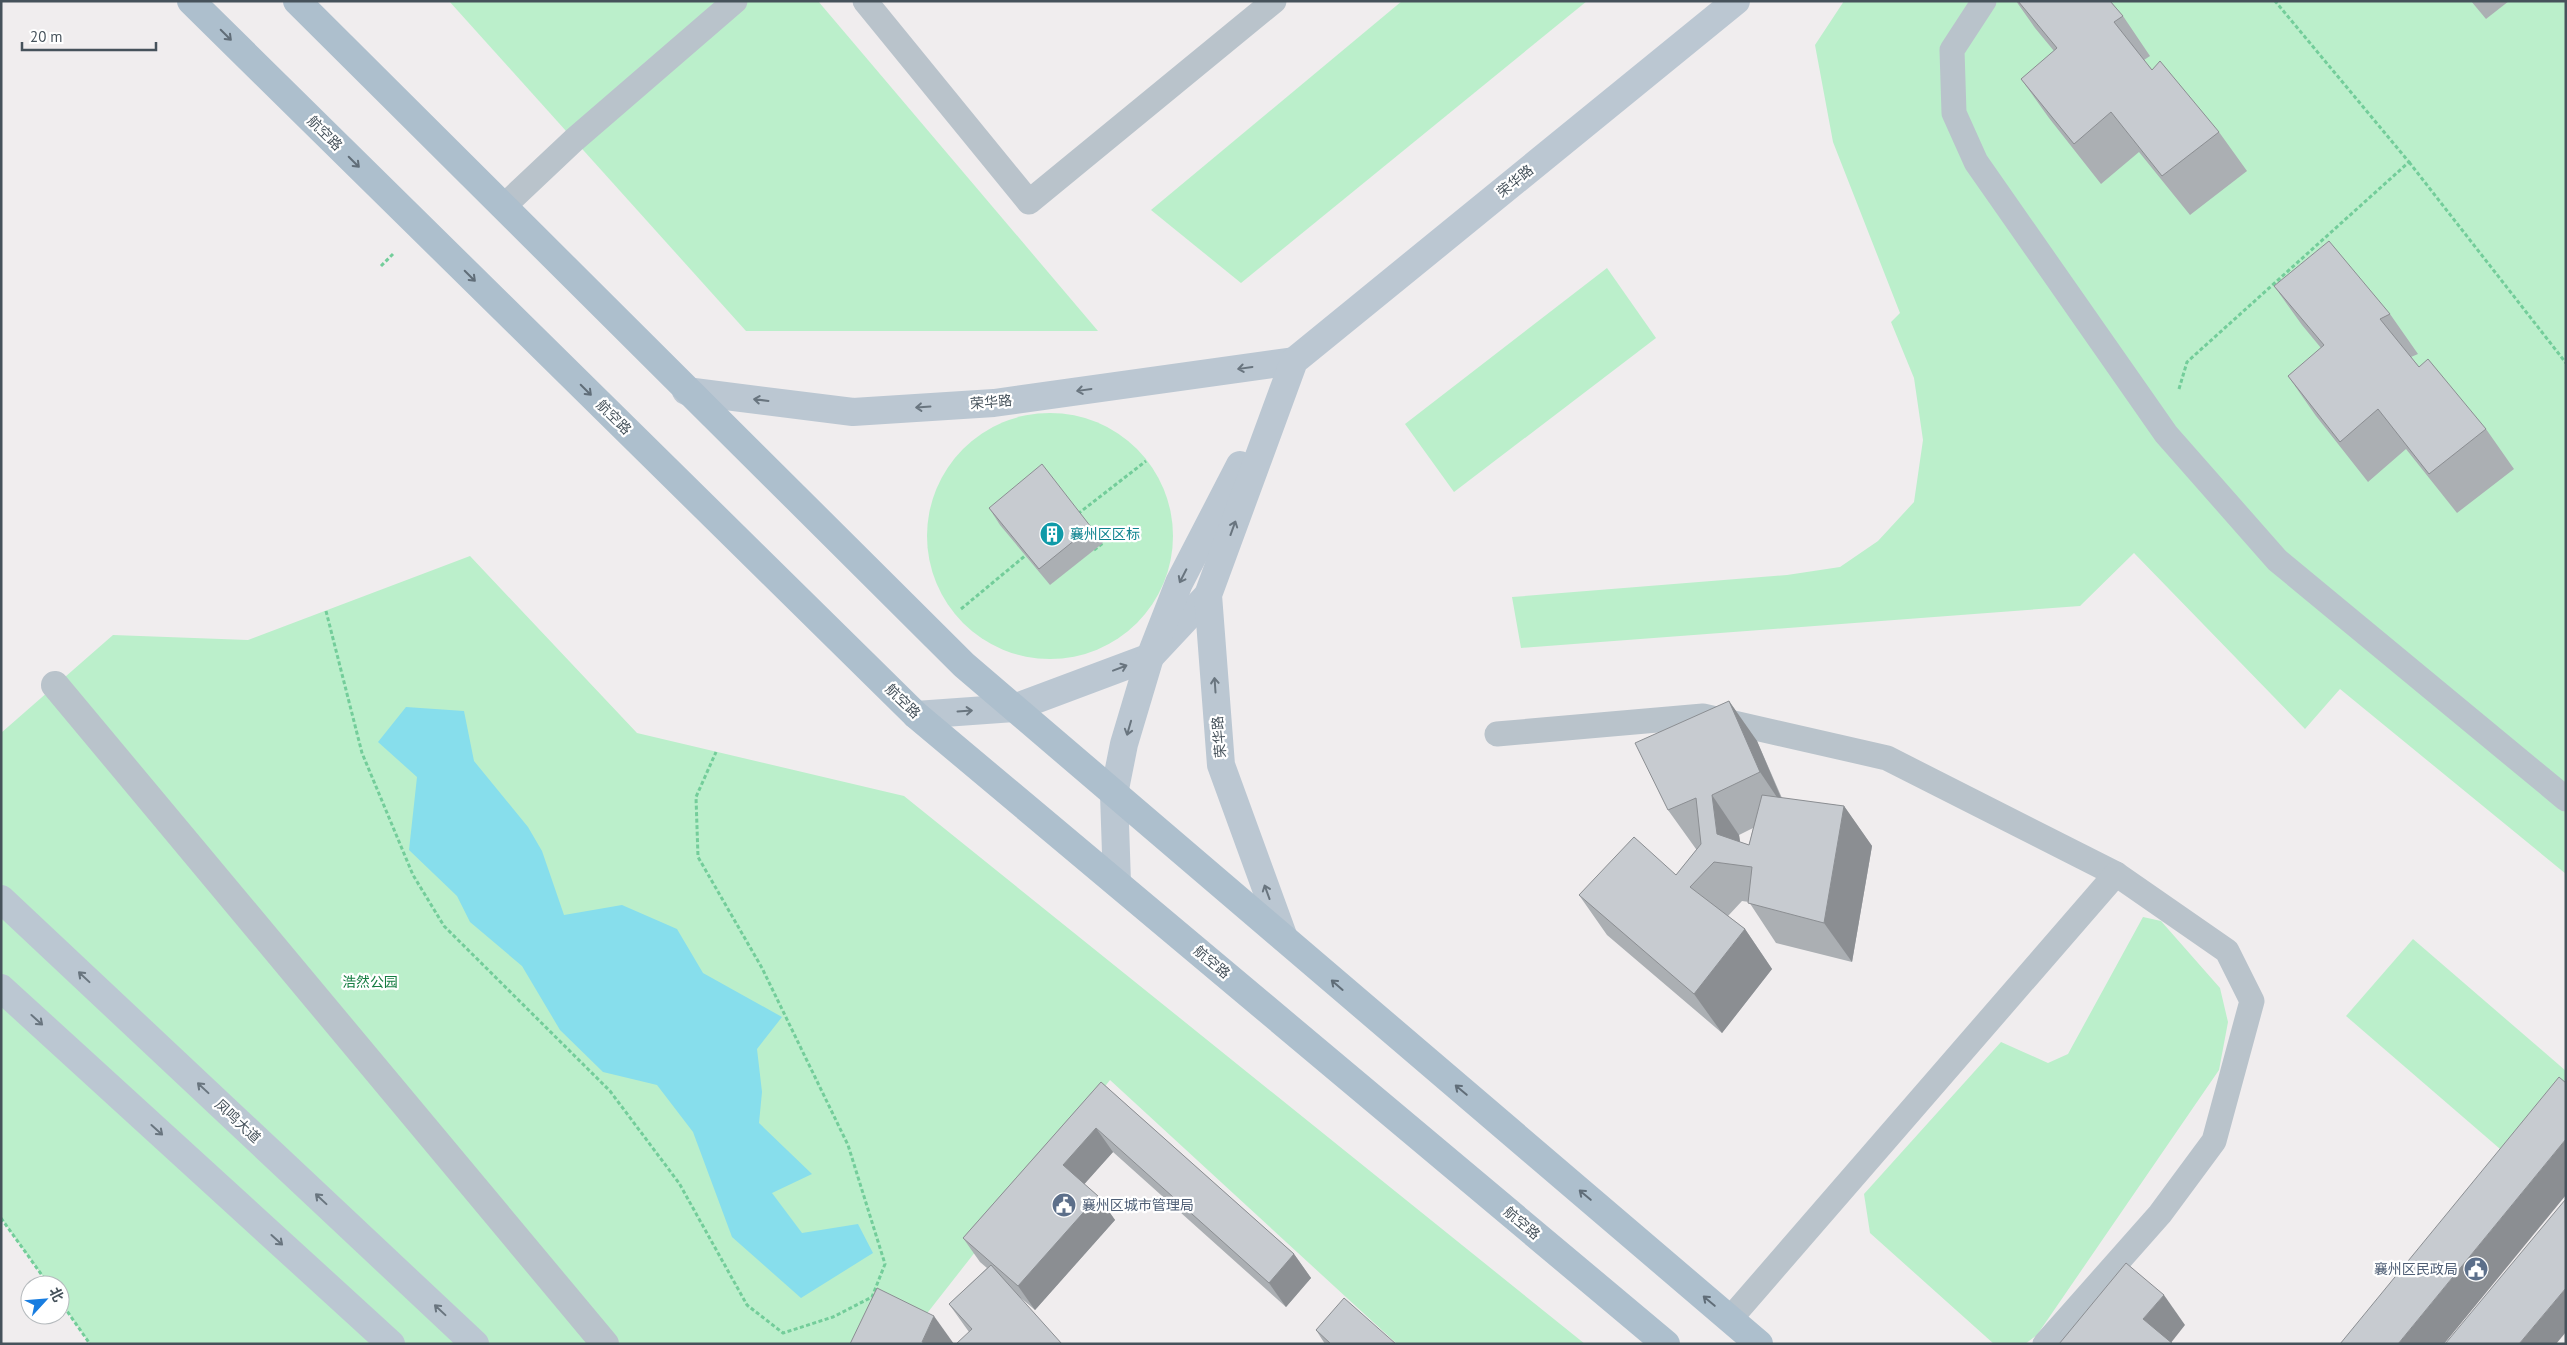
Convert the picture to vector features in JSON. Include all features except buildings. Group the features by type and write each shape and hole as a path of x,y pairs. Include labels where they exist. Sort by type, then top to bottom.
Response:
{"main road":[{"name":"航空路","path":"191,1 916,714 1666,1344"},
{"path":"297,1 686,391 964,665 1751,1335"},
{"name":"荣华路","path":"1284,938 1221,765 1208,595 1294,361 1736,1"},
{"path":"1117,883 1114,794 1124,744 1150,657 1179,583 1294,361"},
{"name":"荣华路","path":"686,391 852,412 994,403 1294,361"},
{"path":"916,714 1014,708 1150,657 1208,595"},
{"name":"凤鸣大道","path":"1,899 475,1344"},
{"path":"1,988 391,1344"}],"street":[{"path":"55,686 605,1344"}],"lane":[{"path":"503,207 574,140 735,1"},
{"path":"865,1 1029,202 1274,1"},
{"path":"1984,1 1952,50 1954,113 1976,162 2166,434 2277,560 2566,799"},
{"path":"1497,734 1704,716 1887,758 2116,874 2227,951 2252,1002 2214,1141 2160,1214 2045,1344"},
{"path":"1751,1335 2116,874"}],"path":[{"path":"2275,1 2409,162 2566,363"},
{"path":"2166,434 2187,362 2409,162"},
{"path":"1079,514 1146,461"},
{"path":"1074,507 1085,521"},
{"path":"1088,555 1103,543 1097,536"},
{"path":"1019,547 1032,562"},
{"path":"955,613 1026,555"},
{"path":"326,611 362,754 413,875 444,926 610,1091 679,1183 746,1305 784,1333 833,1316 872,1297 885,1264 848,1145 762,968 698,857 696,797 716,752"},
{"path":"1,1218 42,1275"},
{"path":"70,1315 90,1344"}],"green space":[{"path":"449,1 818,1 1098,331 746,331"},
{"path":"1402,1 1587,1 1241,283 1151,210"},
{"path":"1844,1 2566,1 2566,874 2340,689 2305,729 2134,553 2080,606 1521,648 1512,597 1787,575 1840,567 1878,541 1914,502 1923,440 1914,378 1891,322 1900,313 1833,142 1815,45"},
{"path":"1607,268 1656,338 1454,492 1405,424"},
{"path":"1050,413 1074,415 1097,422 1118,434 1137,449 1152,468 1164,489 1171,512 1173,536 1171,560 1164,583 1152,604 1137,623 1118,638 1097,650 1074,657 1050,659 1026,657 1003,650 982,638 963,623 948,604 936,583 929,560 927,536 929,512 936,489 948,468 963,449 982,434 1003,422 1026,415"},
{"name":"浩然公园","path":"470,556 637,733 904,796 1585,1344 1397,1344 1110,1080 903,1344 90,1344 70,1315 70,1275 42,1275 1,1218 1,733 113,635 248,640"},
{"path":"2143,917 2161,921 2220,988 2228,1022 2219,1070 2037,1335 2025,1344 1994,1344 1870,1233 1864,1194 2001,1042 2048,1063 2068,1054"},
{"path":"2413,939 2566,1071 2566,1101 2514,1161 2346,1016"}],"water":[{"path":"406,707 464,711 474,761 528,827 542,851 564,915 622,905 677,929 703,973 782,1017 757,1049 762,1092 759,1123 812,1174 772,1193 802,1233 858,1224 873,1253 801,1298 732,1237 693,1132 657,1085 603,1072 560,1030 522,966 470,922 457,896 409,850 417,777 378,742"}],"place":[{"name":"襄州区区标","path":"1052,534"},
{"name":"襄州区城市管理局","path":"1064,1205"},
{"name":"襄州区民政局","path":"2476,1269"}]}
